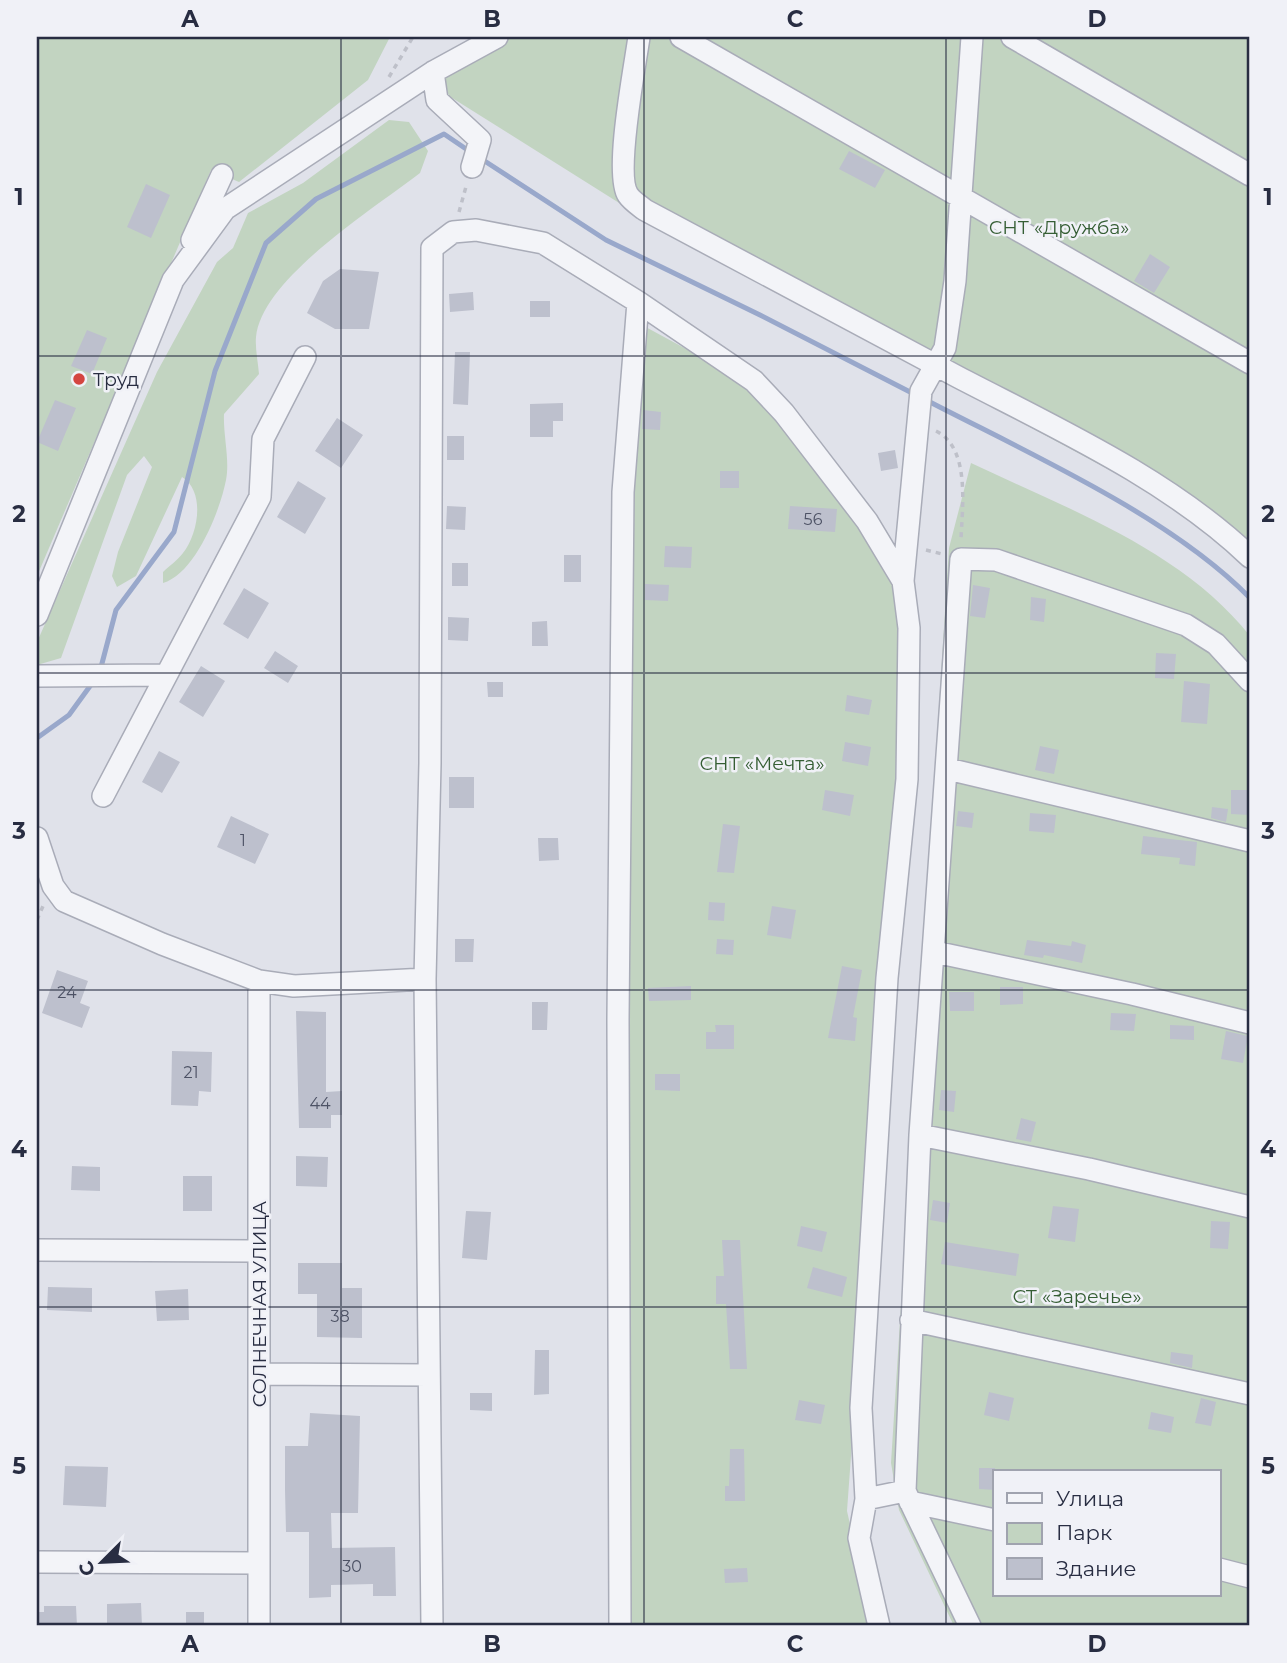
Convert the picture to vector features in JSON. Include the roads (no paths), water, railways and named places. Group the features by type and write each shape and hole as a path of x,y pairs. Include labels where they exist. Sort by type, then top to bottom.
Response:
{"street":[{"path":"173,280 225,209 433,72 497,37"},
{"path":"639,37 624,153 624,182 628,195 645,210 1155,485 1221,530 1250,557"},
{"path":"681,37 1250,363"},
{"path":"879,1626 859,1538 866,1499 861,1408 887,978 907,779 909,628 903,580 920,424 921,391 945,348 956,281 972,37"},
{"path":"1012,37 1250,175"},
{"path":"433,72 438,100 480,141 472,167"},
{"path":"37,615 173,280 222,174"},
{"path":"432,1626 425,979 432,248 453,232 476,230 543,243 638,302 754,381 785,413 867,521 903,580"},
{"path":"620,1626 618,1007 623,492 638,302"},
{"path":"103,796 260,497 263,439 305,357"},
{"path":"970,1626 907,1497 911,1320 920,1135 961,559 996,560 1186,625 1216,644 1250,681"},
{"path":"37,676 166,675"},
{"path":"948,769 1250,841"},
{"path":"37,838 53,886 64,901 162,944 259,981 294,986 425,979"},
{"path":"935,952 1132,994 1250,1023"},
{"name":"СОЛНЕЧНАЯ УЛИЦА","path":"259,981 259,1626"},
{"path":"920,1135 1089,1169 1250,1207"},
{"path":"37,1251 258,1251"},
{"path":"911,1320 1250,1394"},
{"path":"260,1374 429,1375"},
{"path":"866,1499 907,1497 993,1519"},
{"path":"37,1562 259,1563"},
{"path":"1220,1569 1250,1577"}],"waterway":[{"path":"100,671 116,610 174,532 215,371 266,243 316,199 444,134 472,153"},
{"path":"480,158 606,240 914,394"},
{"path":"926,400 1052,464 1139,513 1217,568 1250,598"},
{"path":"37,738 69,715 93,682"}],"place":[{"name":"Труд","path":"79,379"}],"park label":[{"name":"СНТ «Дружба»","path":"1059,227"},
{"name":"СНТ «Мечта»","path":"762,763"},
{"name":"СТ «Заречье»","path":"1077,1296"}]}
